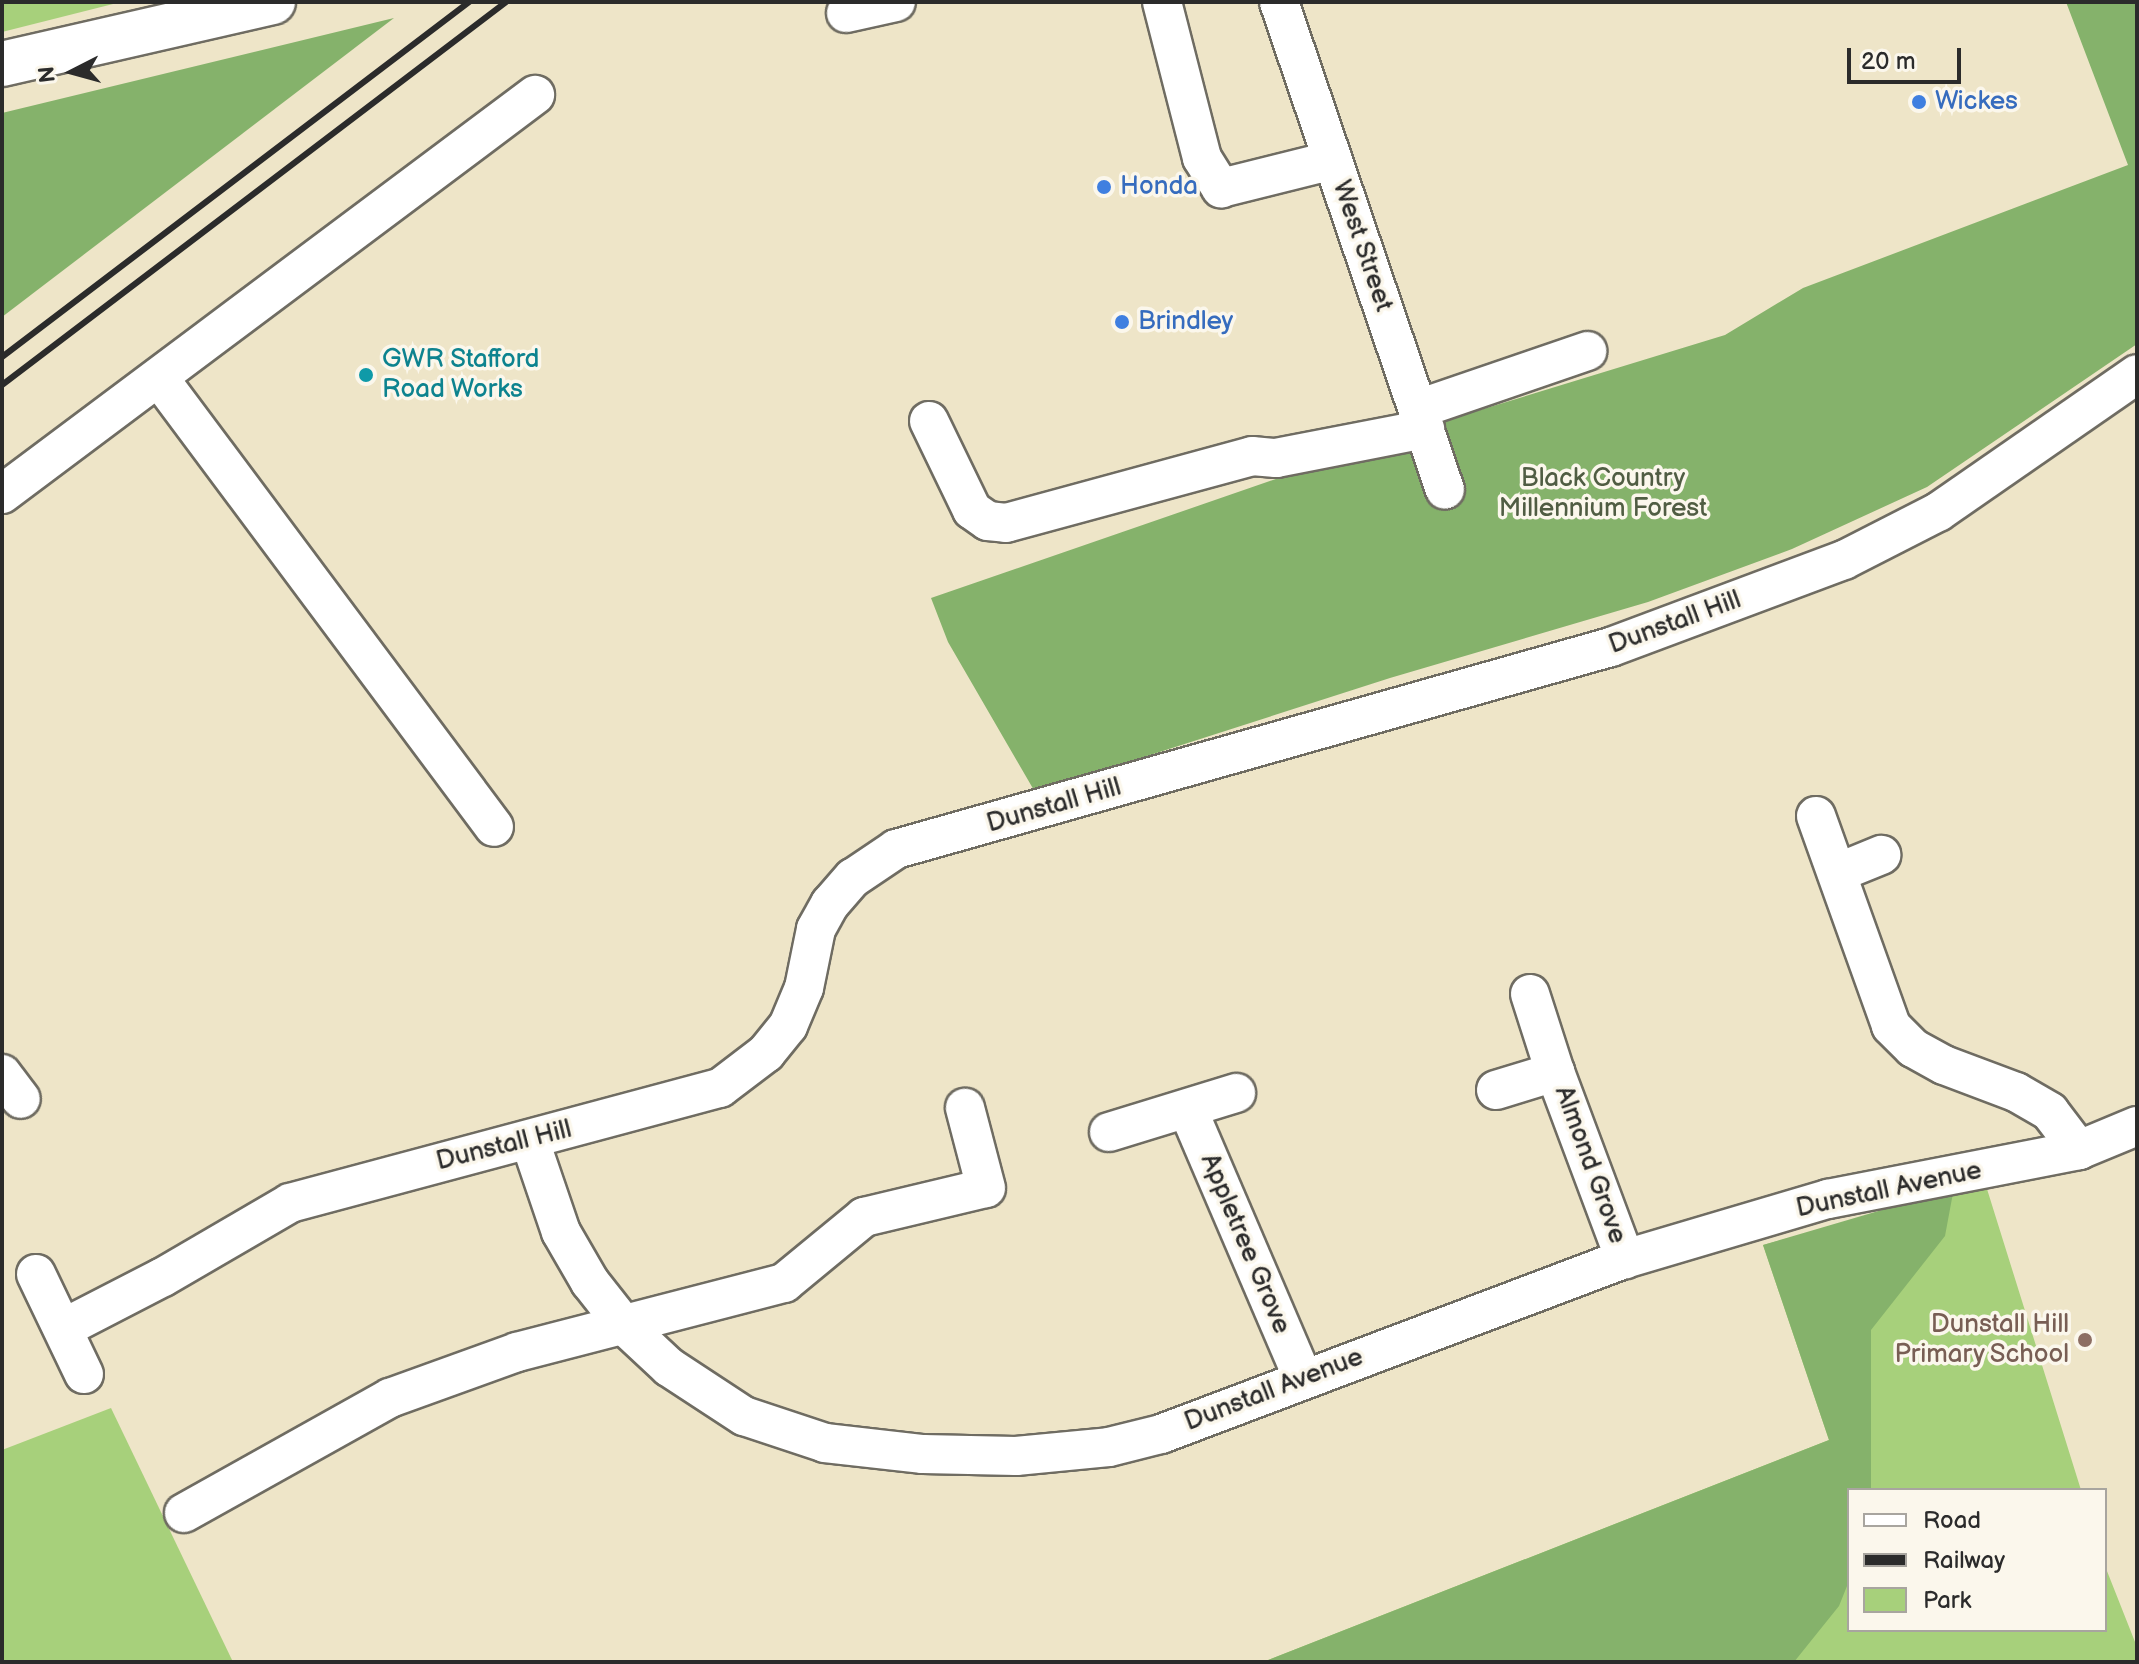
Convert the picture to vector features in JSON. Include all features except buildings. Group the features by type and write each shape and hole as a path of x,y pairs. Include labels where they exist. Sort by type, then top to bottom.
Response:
{"highway":[{"path":"2,64 273,2"}],"street":[{"path":"846,13 896,2"},
{"path":"1162,2 1202,158 1221,188 1333,160"},
{"name":"West Street","path":"1279,2 1445,490"},
{"path":"2,494 535,95"},
{"path":"929,421 972,510 988,521 1006,523 1252,456 1276,458 1421,419 1587,351"},
{"name":"Dunstall Hill","path":"64,1328 163,1277 290,1203 392,1173 530,1141 720,1088 766,1053 788,1026 804,988 816,929 830,904 853,878 896,849 1611,647 1844,560 1938,512 2137,374"},
{"path":"159,378 494,827"},
{"path":"1816,816 1891,1026 1913,1048 1944,1065 2016,1092 2050,1112 2079,1150"},
{"path":"1837,873 1881,855"},
{"name":"Almond Grove","path":"1530,994 1555,1072 1625,1259"},
{"name":"Almond Grove","path":"1496,1090 1555,1072"},
{"path":"1109,1132 1236,1093"},
{"path":"184,1513 390,1398 517,1352 784,1283 864,1217 986,1188 965,1108"},
{"name":"Appletree Grove","path":"1188,1110 1303,1378"},
{"name":"Dunstall Avenue","path":"530,1141 561,1232 590,1282 624,1325 669,1367 744,1416 825,1443 923,1454 1016,1456 1109,1447 1161,1434 1625,1259 1828,1199 2079,1150 2137,1126"},
{"path":"36,1274 84,1374"}],"green space":[{"path":"2,2 121,2 2,32"},
{"name":"Black Country Millennium Forest","path":"2066,2 2137,2 2137,344 1927,487 1792,549 1648,602 1390,678 1035,792 948,642 931,598 1444,421 1725,335 1803,288 2128,165"},
{"path":"394,18 2,317 2,113"},
{"path":"1987,1189 2080,1488 1847,1488 1847,1632 2107,1632 2107,1571 2137,1647 2137,1662 1263,1662 1829,1440 1763,1245 1953,1193"},
{"path":"1953,1193 1945,1236 1871,1330 1871,1488 1847,1488 1847,1586 1839,1606 1794,1662 1263,1662 1829,1440 1763,1245 1909,1202"},
{"path":"111,1408 233,1662 2,1662 2,1450"}],"railway":[{"path":"2,357 469,2"},
{"path":"2,385 506,2"}],"place":[{"name":"Wickes","path":"1919,102"},
{"name":"Honda","path":"1104,187"},
{"name":"Brindley","path":"1122,322"},
{"name":"GWR Stafford Road Works","path":"366,375"},
{"name":"Dunstall Hill Primary School","path":"2085,1340"}]}
